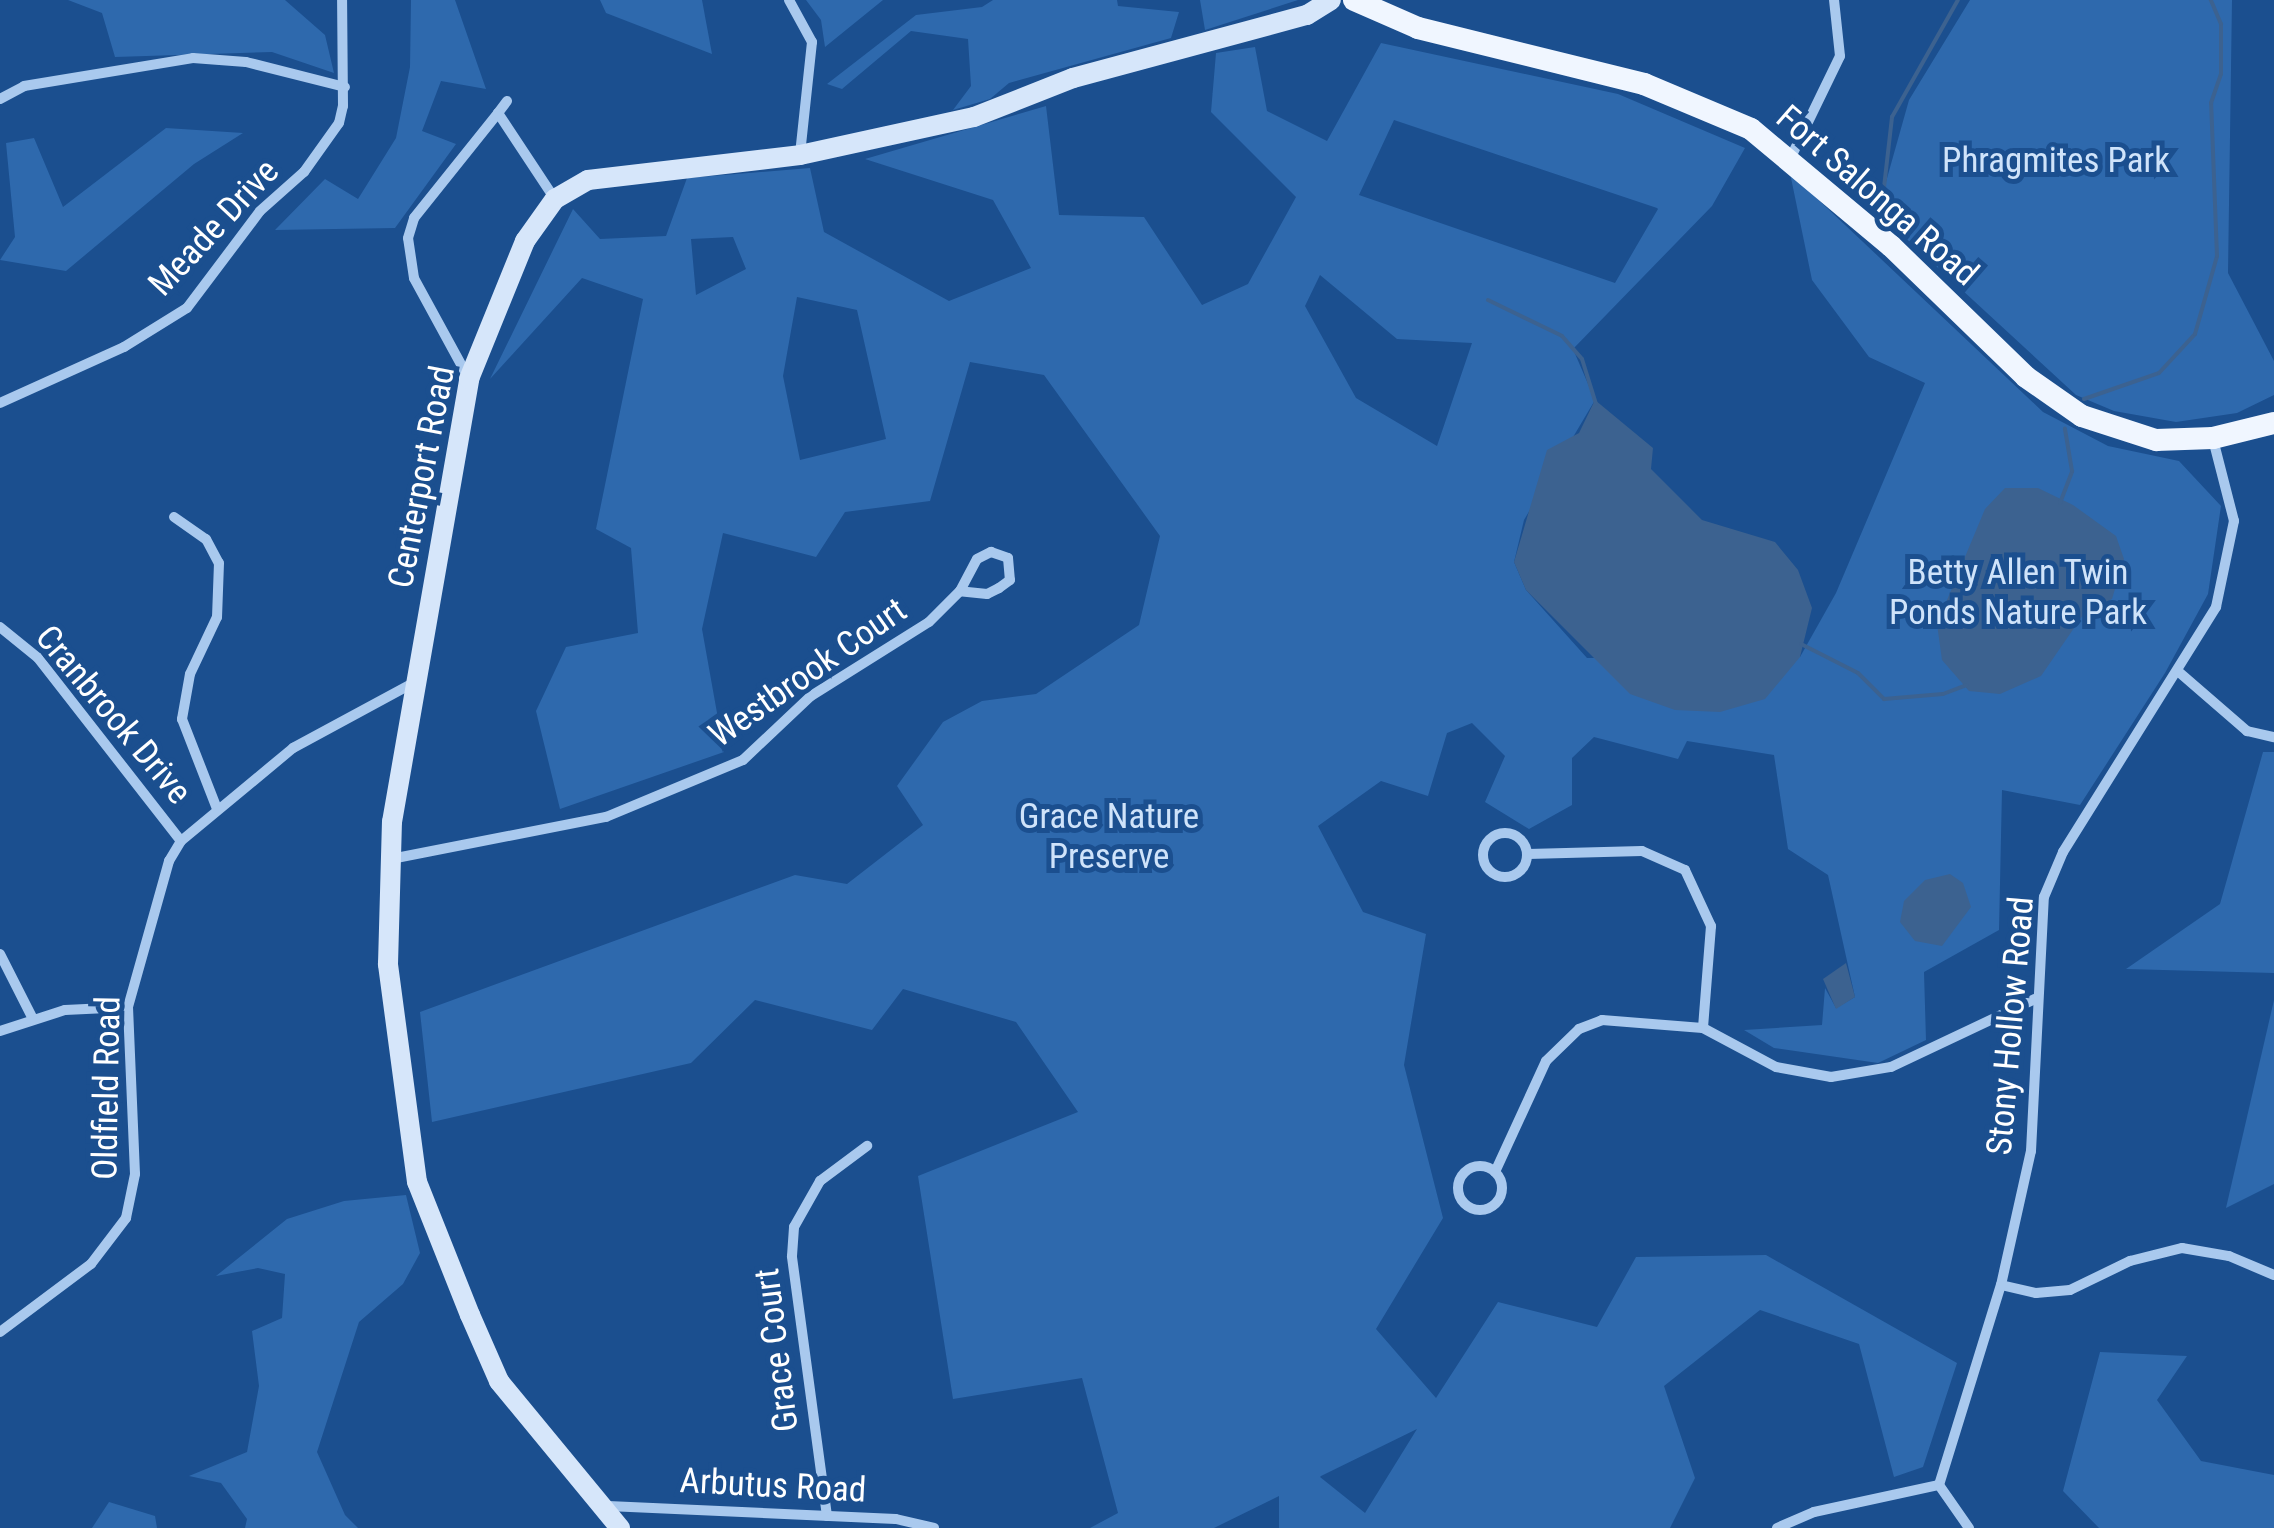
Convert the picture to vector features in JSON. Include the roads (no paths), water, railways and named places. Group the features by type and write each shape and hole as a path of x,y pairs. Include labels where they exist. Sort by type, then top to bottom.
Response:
{"main road":[{"path":"555,199 615,173 800,155 974,117 1073,78 1307,15 1331,0"},
{"name":"Fort Salonga Road","path":"1354,0 1418,28 1644,84 1751,129 1791,158 2054,402 2115,430 2156,440 2213,438 2274,423"},
{"name":"Centerport Road","path":"555,199 525,241 470,379 390,859 388,964 417,1182 499,1381 608,1506 620,1528"}],"street":[{"name":"Meade Drive","path":"0,402 124,346 187,308 252,220 324,148 339,123 345,87 342,0"},
{"path":"789,0 812,42 800,155"},
{"path":"1791,158 1840,56 1834,0"},
{"path":"0,99 24,86 193,58 246,62 345,87"},
{"path":"470,379 414,278 408,238 422,200 507,100"},
{"path":"498,113 555,199"},
{"name":"Stony Hollow Road","path":"1939,1485 2001,1285 2032,1151 2042,909 2064,852 2180,672 2229,570 2234,521 2213,438"},
{"path":"174,517 206,539 219,563 217,617 190,674 182,719 217,809"},
{"name":"Westbrook Court","path":"390,859 606,817 743,760 810,696 929,622 960,592 977,559 991,552 1008,558 1010,580 1000,588 987,594 960,592"},
{"name":"Cranbrook Drive","path":"0,627 38,658 180,841"},
{"path":"2180,672 2247,731 2274,737"},
{"name":"Oldfield Road","path":"0,1332 91,1264 126,1218 136,1174 128,1007 169,862 180,841 292,748 418,681"},
{"path":"1504,832 1518,836 1528,854 1523,869 1510,877 1489,871 1483,858 1486,843 1504,832"},
{"path":"1528,854 1642,851 1685,870 1711,926 1703,1028"},
{"path":"0,954 32,1017"},
{"path":"1495,1172 1482,1166 1462,1174 1458,1195 1467,1207 1481,1210 1498,1200 1502,1188 1495,1172 1546,1061 1578,1029 1643,1019 1703,1028 1776,1066 1831,1077 1891,1066 2038,998"},
{"path":"0,1031 32,1017 128,1007"},
{"name":"Grace Court","path":"827,1516 792,1256 794,1227 820,1181 866,1146"},
{"path":"2001,1285 2036,1293 2070,1290 2130,1262 2182,1248 2229,1256 2274,1275"},
{"path":"1777,1528 1814,1512 1939,1485 1969,1528"},
{"name":"Arbutus Road","path":"608,1506 827,1516 934,1528"}],"waterway":[{"path":"1882,205 1892,117 1958,0"},
{"path":"2084,399 2159,373 2195,334 2217,256 2211,103 2221,74 2221,24 2211,0"},
{"path":"1488,300 1562,336 1582,359 1596,404"},
{"path":"2060,503 2072,471 2065,429"},
{"path":"1801,644 1858,673 1884,699 1943,694 1966,685"}],"park label":[{"name":"Phragmites Park","path":"2056,161"},
{"name":"Betty Allen Twin Ponds Nature Park","path":"2018,593"},
{"name":"Grace Nature Preserve","path":"1109,837"}]}
